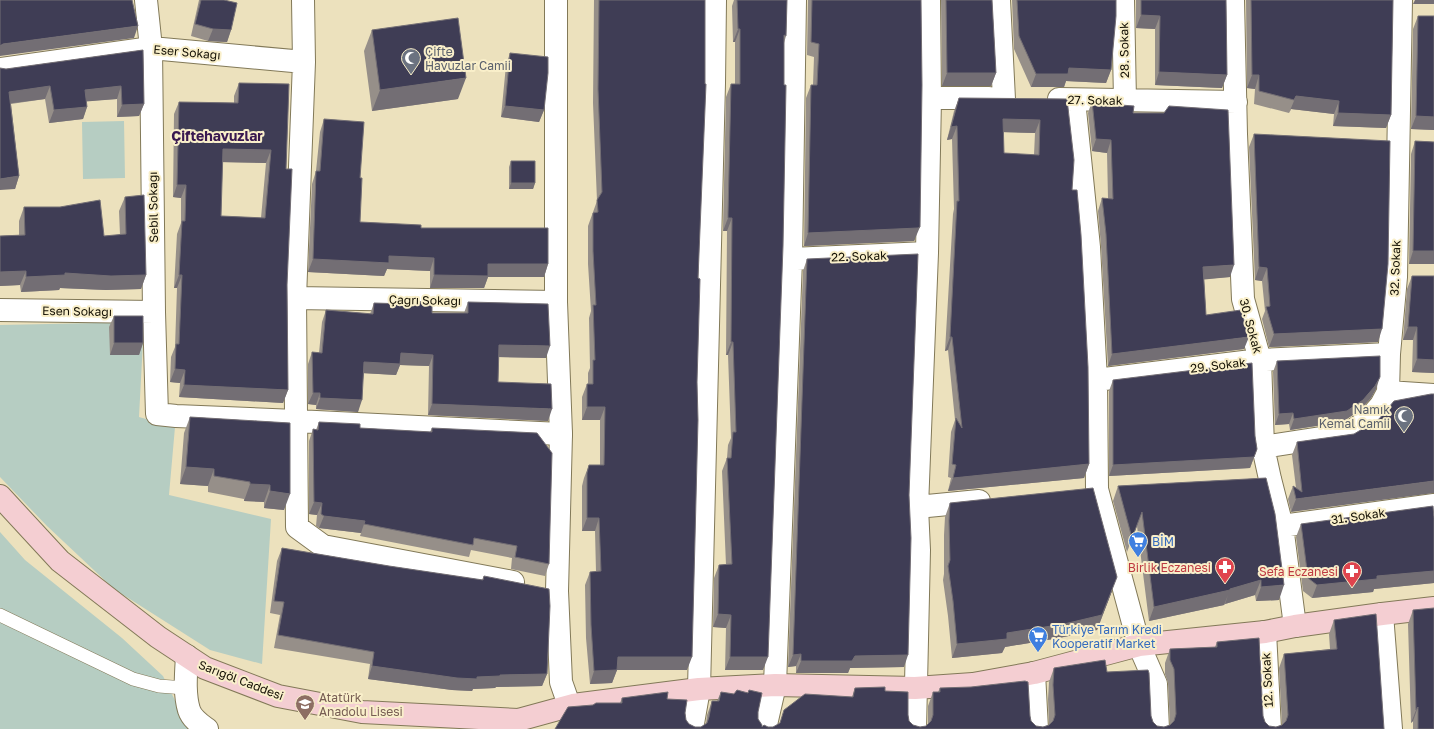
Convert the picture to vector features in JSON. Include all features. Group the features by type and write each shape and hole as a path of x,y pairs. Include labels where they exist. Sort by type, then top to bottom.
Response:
{"main road":[{"name":"Sarıgöl Caddesi","path":"0,496 60,560 158,637 205,668 278,696 362,712 517,725 573,705 700,689 775,685 915,688 973,684 1034,673 1140,645 1264,632 1295,626 1434,608"}],"street":[{"name":"Sebil Sokağı","path":"146,0 151,48 154,312 157,414 296,421"},
{"path":"303,0 304,62 295,298 296,527 323,546 544,588"},
{"path":"556,0 556,302 561,434 544,588 561,682 568,702 573,705"},
{"path":"692,729 700,689 715,0"},
{"path":"765,729 775,685 791,258 795,0"},
{"path":"915,729 919,550 917,507 927,253 930,98 929,0"},
{"path":"999,0 1004,99"},
{"name":"28. Sokak","path":"1124,0 1125,100"},
{"name":"30. Sokak","path":"1233,0 1236,134 1243,299 1260,360 1263,447 1262,479 1282,526 1295,626"},
{"name":"32. Sokak","path":"1388,392 1389,354 1396,277 1390,142 1407,11"},
{"name":"Eser Sokağı","path":"0,69 151,48 304,62"},
{"name":"27. Sokak","path":"930,98 1236,102"},
{"path":"1074,100 1089,247 1096,380 1089,490 1140,645 1156,684 1158,729"},
{"path":"1236,134 1259,136"},
{"path":"1390,142 1420,143"},
{"name":"22. Sokak","path":"791,258 927,253"},
{"path":"1396,277 1419,276"},
{"name":"Çağrı Sokağı","path":"295,298 556,302"},
{"name":"Esen Sokağı","path":"0,310 154,312"},
{"name":"29. Sokak","path":"1096,380 1260,360 1389,354"},
{"path":"1263,447 1347,434 1367,421 1381,405 1388,392 1434,395"},
{"path":"296,421 561,434"},
{"path":"1089,490 1120,487"},
{"path":"917,507 995,499"},
{"name":"31. Sokak","path":"1282,526 1434,505"},
{"path":"1382,614 1391,729"},
{"name":"12. Sokak","path":"1264,632 1270,729"},
{"path":"187,656 186,688 190,711 196,720 207,729"},
{"path":"1034,673 1037,729"}],"lane":[{"path":"0,615 133,679 159,686 186,688"}],"green space":[{"path":"124,121 125,178 83,179 82,122"},
{"path":"144,322 139,417 175,427 169,495 271,519 262,664 210,650 114,589 47,526 0,477 0,325"},
{"path":"0,532 25,560 122,638 163,676 189,729 0,729"}],"building":[{"path":"0,0 132,0 138,26 3,44 0,46"},
{"path":"201,0 224,0 237,3 231,30 213,29 195,24"},
{"path":"599,0 705,0 706,84 698,278 700,279 697,382 698,420 692,657 618,657 617,670 594,671 590,572 601,571 599,518 587,518 587,473 589,465 604,465 605,407 587,407 587,384 593,384 593,360 595,360 593,305 596,305 593,251 593,213 598,212 597,200 602,192 598,89"},
{"path":"737,0 787,0 786,36 784,35 784,85 786,85 783,246 768,657 730,657 731,615 718,614 719,565 732,564 727,458 731,458 733,432 736,432 733,342 731,342 732,218 728,218 728,214 731,84 740,84 740,29 738,29"},
{"path":"812,0 921,0 922,85 920,227 918,228 808,233 811,85 817,85 819,44 811,42"},
{"path":"946,0 992,0 996,73 947,73"},
{"path":"1017,0 1116,0 1111,70 1069,68 1068,74 1036,74 1019,36"},
{"path":"1141,0 1226,0 1227,75 1159,72 1160,16 1141,15"},
{"path":"1251,0 1393,0 1391,115 1338,113 1339,101 1296,96 1294,100 1259,91 1259,75 1252,75"},
{"path":"1418,16 1434,16 1434,117 1416,116"},
{"path":"458,18 466,78 380,90 372,30"},
{"path":"143,50 144,104 122,105 121,86 85,90 87,107 54,110 50,86 9,92 19,176 0,179 0,68 6,69"},
{"path":"510,53 548,57 548,73 544,110 505,106"},
{"path":"239,83 289,84 286,169 292,169 287,285 288,390 184,385 185,370 175,369 176,344 179,344 182,275 179,275 182,221 185,221 186,185 177,185 179,102 238,103","holes":["223,149 271,150 265,218 221,216"]},
{"path":"959,98 1067,99 1074,160 1072,190 1077,190 1081,235 1088,367 1089,464 953,478 956,465 952,464 956,418 962,428 952,337 950,337 957,201 959,201 957,126 951,127","holes":["1003,119 1040,120 1039,155 1004,153"]},
{"path":"1092,101 1107,102 1107,104 1134,106 1133,113 1164,113 1169,106 1228,110 1234,265 1203,267 1206,315 1241,310 1249,337 1112,354 1106,234 1102,198 1113,199 1111,140 1096,139"},
{"path":"324,119 364,122 360,178 362,178 360,222 421,225 421,228 548,228 548,264 488,264 488,276 434,275 434,258 389,256 389,263 313,259 316,171 320,171"},
{"path":"1254,134 1390,141 1388,264 1382,329 1274,334 1266,307 1270,306 1267,268 1259,267"},
{"path":"1415,141 1434,142 1434,251 1413,251"},
{"path":"511,161 535,161 535,183 511,183"},
{"path":"144,195 146,275 111,276 65,273 65,275 26,277 26,271 0,272 0,236 25,235 24,207 60,207 100,200 104,236 126,234 125,197"},
{"path":"918,254 909,495 911,538 908,655 855,656 852,661 801,661 801,654 793,655 807,259"},
{"path":"1412,276 1434,276 1434,360 1417,359 1417,327 1408,327"},
{"path":"405,301 432,302 432,313 468,313 468,302 548,304 550,346 499,345 498,382 551,384 552,409 432,404 433,355 401,353 400,364 364,362 362,400 320,398 320,393 313,393 312,352 322,353 326,310 373,314 374,303 405,304"},
{"path":"114,316 143,316 143,343 114,343"},
{"path":"1380,356 1380,377 1375,386 1363,400 1347,411 1294,419 1293,413 1279,414 1277,361"},
{"path":"1252,363 1255,436 1257,449 1254,457 1113,465 1113,380"},
{"path":"1434,394 1434,481 1296,499 1293,486 1302,492 1297,442 1354,434 1379,419 1394,401"},
{"path":"190,417 290,423 290,494 270,491 270,485 250,484 250,482 214,476 214,469 186,467"},
{"path":"319,422 360,424 360,428 432,432 432,428 537,433 552,453 549,564 515,557 517,546 474,538 473,545 364,524 365,521 324,516 321,514 322,503 314,502 313,429 318,430"},
{"path":"1266,478 1275,514 1284,585 1261,587 1261,580 1230,590 1154,607 1142,512 1132,538 1118,486"},
{"path":"1093,488 1117,577 1102,615 1064,624 1007,633 1007,639 957,644 948,566 950,560 950,503"},
{"path":"1433,506 1434,571 1377,576 1377,579 1317,585 1308,578 1301,524"},
{"path":"282,548 483,580 484,576 549,589 550,606 547,674 500,675 477,677 477,679 457,678 372,666 374,652 278,635 284,602 274,601"},
{"path":"1434,608 1434,729 1418,729 1418,707 1416,710 1413,610"},
{"path":"1376,614 1384,729 555,729 568,707 593,705 596,703 622,703 622,698 668,692 667,699 687,700 685,713 686,720 689,724 695,727 701,727 707,723 712,701 719,701 721,692 734,694 737,690 748,693 749,690 762,693 758,719 762,727 764,725 773,727 780,723 784,710 805,694 853,697 855,688 885,687 885,691 908,692 909,721 913,725 920,727 926,726 931,721 933,715 933,692 940,692 940,688 971,687 1025,681 1028,682 1031,721 1036,726 1043,727 1049,725 1053,721 1055,715 1053,685 1054,668 1105,660 1107,672 1148,670 1151,716 1153,722 1157,726 1164,727 1170,725 1174,721 1176,714 1174,669 1170,660 1170,649 1217,647 1217,642 1259,638 1263,716 1265,722 1269,726 1276,727 1282,725 1286,721 1288,715 1284,654 1337,649 1334,620"}],"place":[{"name":"Çifte Havuzlar Camii","path":"411,75"},
{"name":"Namık Kemal Camii","path":"1404,433"},
{"name":"BİM","path":"1138,558"},
{"name":"Birlik Eczanesi","path":"1225,584"},
{"name":"Sefa Eczanesi","path":"1352,588"},
{"name":"Türkiye Tarım Kredi Kooperatif Market","path":"1038,653"},
{"name":"Atatürk Anadolu Lisesi","path":"305,721"}],"district":[{"name":"Çiftehavuzlar","path":"217,135"}]}
